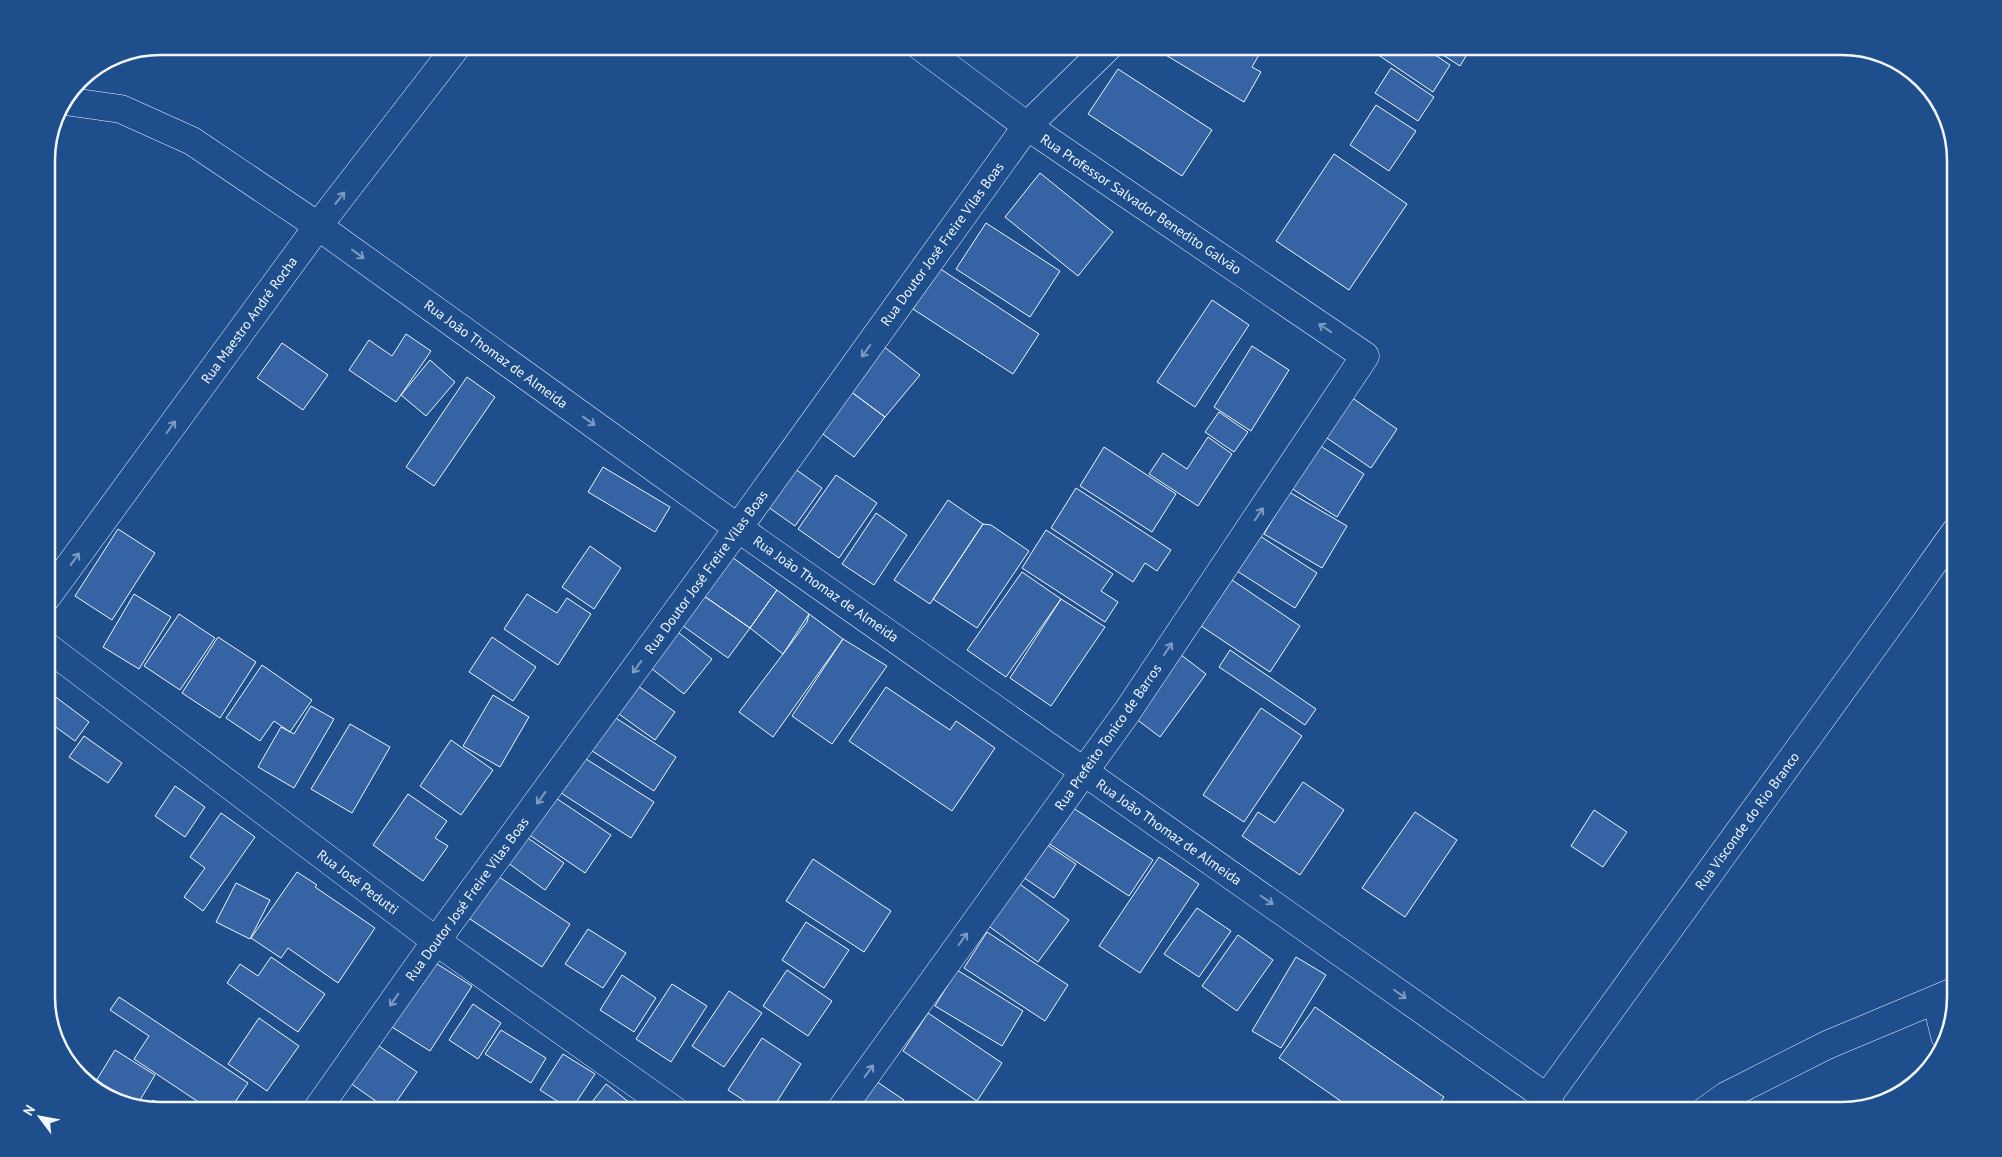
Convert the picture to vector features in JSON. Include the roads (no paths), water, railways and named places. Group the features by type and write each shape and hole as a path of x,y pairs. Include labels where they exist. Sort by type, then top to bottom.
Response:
{"street":[{"name":"Rua Maestro André Rocha","path":"55,586 318,226 450,55"},
{"name":"Rua Professor Salvador Benedito Galvão","path":"932,55 1027,126 1365,356"},
{"name":"Rua Doutor José Freire Vilas Boas","path":"322,1102 436,941 738,528 1027,126 1100,55"},
{"name":"Rua João Thomaz de Almeida","path":"73,102 121,109 192,141 318,226 738,528 1084,772 1539,1102"},
{"name":"Rua Prefeito Tonico de Barros","path":"846,1102 1132,703 1365,356"},
{"name":"Rua Visconde do Rio Branco","path":"1548,1102 1947,543"},
{"name":"Rua José Pedutti","path":"55,653 436,941 662,1102"},
{"path":"1718,1102 1726,1096 1827,1046 1946,995 1946,1013"}]}
